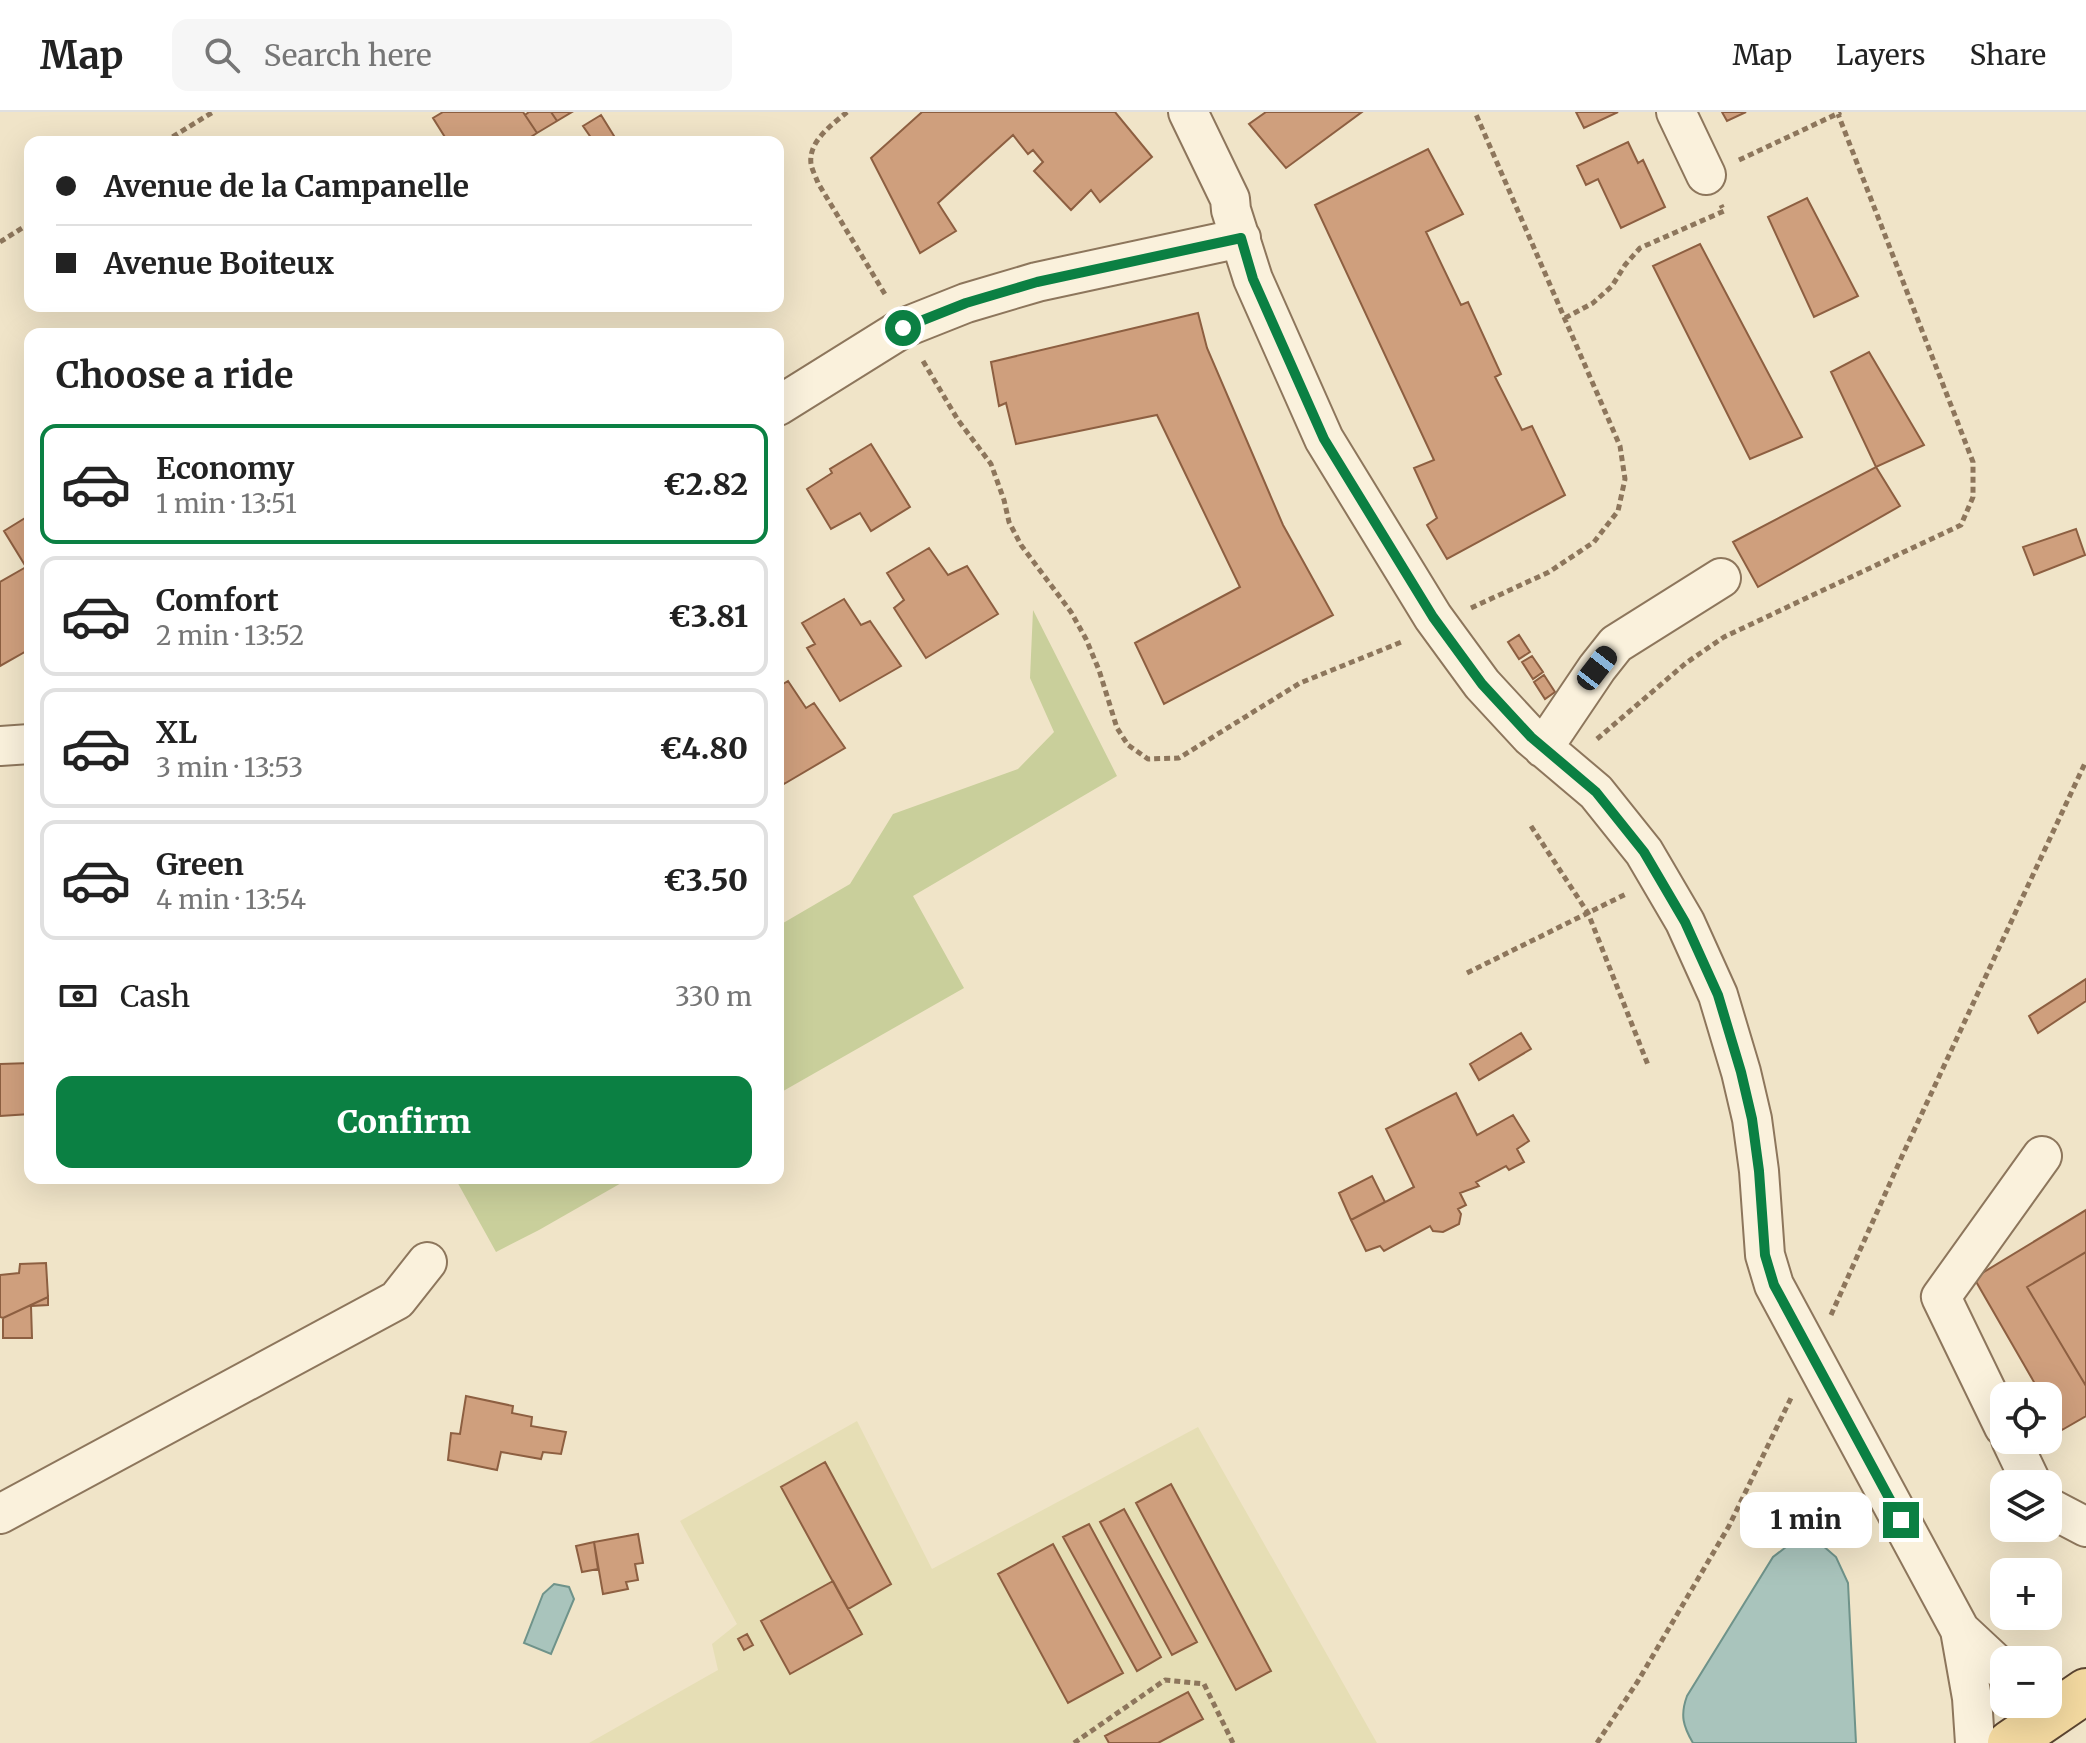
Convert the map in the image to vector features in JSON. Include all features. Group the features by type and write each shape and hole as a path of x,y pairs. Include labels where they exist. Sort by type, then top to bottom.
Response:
{"main road":[{"path":"2010,1743 2065,1701"}],"street":[{"path":"1188,112 1230,199 1253,279 1324,439 1433,617 1482,684 1543,748 1596,792 1644,852 1685,922 1718,995 1741,1072 1752,1119 1759,1171 1765,1255 1774,1285 1960,1630 1972,1698 1975,1743"},
{"path":"1676,112 1706,175"},
{"path":"784,402 903,328 966,303 1037,282 1241,238"},
{"path":"1543,748 1616,644 1721,578"},
{"path":"0,746 24,744"},
{"path":"1990,1398 1941,1297 2042,1156"},
{"path":"0,1514 397,1300 427,1262"},
{"path":"2062,1514 2086,1527"},
{"path":"1960,1630 1990,1658"}],"path":[{"path":"174,136 213,112"},
{"path":"847,112 824,132 814,146 811,162 818,183 958,420 991,464 1009,522 1021,545 1071,612 1086,639 1117,728 1128,745 1148,759 1179,758 1300,683 1407,640"},
{"path":"1459,613 1549,572 1594,542 1618,511 1625,479 1620,446 1475,112"},
{"path":"1590,745 1686,663 1724,637 1961,525 1973,497 1973,462 1838,114"},
{"path":"0,242 24,227"},
{"path":"1828,1322 2086,761"},
{"path":"1531,826 1588,913 1648,1065"},
{"path":"1467,973 1659,877"},
{"path":"1597,1743 1638,1681 1729,1526 1795,1390"},
{"path":"1074,1743 1165,1680 1204,1684 1233,1743"}],"shaded area":[{"path":"857,1421 932,1569 1198,1427 1377,1743 589,1743 718,1670 712,1644 737,1624 680,1521"}],"green space":[{"path":"1033,610 1117,776 913,896 964,988 784,1091 784,922 850,884 893,814 1018,769 1054,732 1030,678"},
{"path":"458,1184 620,1184 539,1230 496,1252"}],"water":[{"path":"1803,1540 1822,1545 1836,1557 1848,1583 1856,1743 1693,1743 1684,1720 1687,1696 1773,1557"},
{"path":"554,1584 569,1587 574,1599 551,1654 524,1643 543,1594"}],"building":[{"path":"443,112 523,112 537,133 532,136 444,136 433,118"},
{"path":"529,112 551,112 557,121 537,133 525,115"},
{"path":"551,112 572,112 557,121"},
{"path":"922,112 1115,112 1152,157 1100,202 1091,190 1071,210 1034,171 1043,162 1033,150 1028,154 1013,135 938,203 956,231 920,253 871,158"},
{"path":"1266,112 1362,112 1286,168 1249,124"},
{"path":"1576,112 1618,112 1584,128"},
{"path":"1722,112 1746,112 1727,121"},
{"path":"601,115 614,136 590,136 583,126"},
{"path":"1628,142 1638,163 1643,160 1665,207 1621,228 1598,179 1586,185 1577,166"},
{"path":"1428,149 1463,214 1426,232 1461,305 1468,302 1501,374 1495,377 1522,430 1532,426 1565,495 1447,559 1427,525 1437,518 1414,468 1434,460 1315,205"},
{"path":"1807,198 1858,296 1814,317 1768,217"},
{"path":"1700,244 1802,437 1750,459 1653,266"},
{"path":"1198,313 1207,348 1283,525 1333,615 1164,704 1135,643 1240,587 1157,415 1016,444 1006,403 999,406 991,362"},
{"path":"1869,352 1924,445 1876,467 1831,372"},
{"path":"871,444 910,507 871,531 860,513 831,529 807,489 832,473 830,469"},
{"path":"1876,467 1900,506 1758,587 1733,542"},
{"path":"24,519 24,564 4,531"},
{"path":"2076,529 2085,555 2034,575 2023,547"},
{"path":"929,548 948,575 967,566 998,614 926,658 894,608 904,600 887,573"},
{"path":"24,568 24,652 0,666 0,582"},
{"path":"844,599 861,625 870,621 901,666 840,701 807,648 815,644 802,623"},
{"path":"1519,635 1530,652 1519,659 1508,642"},
{"path":"1532,656 1543,672 1533,679 1522,662"},
{"path":"1544,675 1555,692 1545,699 1534,682"},
{"path":"788,681 806,708 814,703 845,748 784,784 784,683"},
{"path":"2086,979 2086,1001 2038,1033 2029,1016"},
{"path":"1521,1033 1531,1049 1479,1080 1470,1064"},
{"path":"24,1063 24,1114 0,1116 0,1064"},
{"path":"1456,1093 1477,1135 1513,1115 1529,1141 1517,1149 1524,1162 1509,1170 1506,1166 1476,1182 1479,1186 1460,1193 1466,1205 1458,1209 1461,1214 1459,1224 1443,1232 1433,1231 1430,1226 1384,1251 1380,1246 1366,1251 1351,1220 1414,1187 1386,1129"},
{"path":"1372,1176 1385,1202 1351,1220 1339,1193"},
{"path":"2086,1210 2086,1252 2027,1287 2086,1386 2086,1416 2062,1430 2062,1382 2034,1382 1974,1278"},
{"path":"2086,1252 2086,1386 2027,1287"},
{"path":"46,1263 48,1297 0,1317 0,1275 19,1273 20,1264"},
{"path":"48,1297 48,1305 31,1306 32,1338 3,1338 3,1318"},
{"path":"466,1396 513,1406 512,1413 532,1417 531,1426 566,1432 561,1454 543,1452 541,1459 501,1452 497,1470 448,1460 451,1433 460,1434"},
{"path":"825,1462 891,1584 848,1609 781,1487"},
{"path":"1171,1484 1271,1671 1236,1690 1136,1503"},
{"path":"1124,1509 1197,1642 1172,1655 1100,1522"},
{"path":"1089,1524 1161,1657 1137,1671 1063,1537"},
{"path":"638,1534 643,1563 635,1564 638,1580 626,1582 628,1589 603,1594 594,1542"},
{"path":"594,1542 598,1569 582,1572 576,1546"},
{"path":"1053,1544 1123,1673 1068,1703 998,1574"},
{"path":"833,1581 862,1634 790,1674 761,1621"},
{"path":"747,1634 753,1645 744,1650 738,1639"},
{"path":"1188,1692 1203,1719 1158,1743 1109,1743 1105,1736"}],"route":[{"path":"903,328 966,303 1037,282 1241,238 1253,279 1324,439 1433,617 1482,684 1531,737 1596,792 1644,852 1685,922 1718,995 1741,1072 1752,1119 1759,1171 1765,1255 1774,1285 1901,1520"}]}
